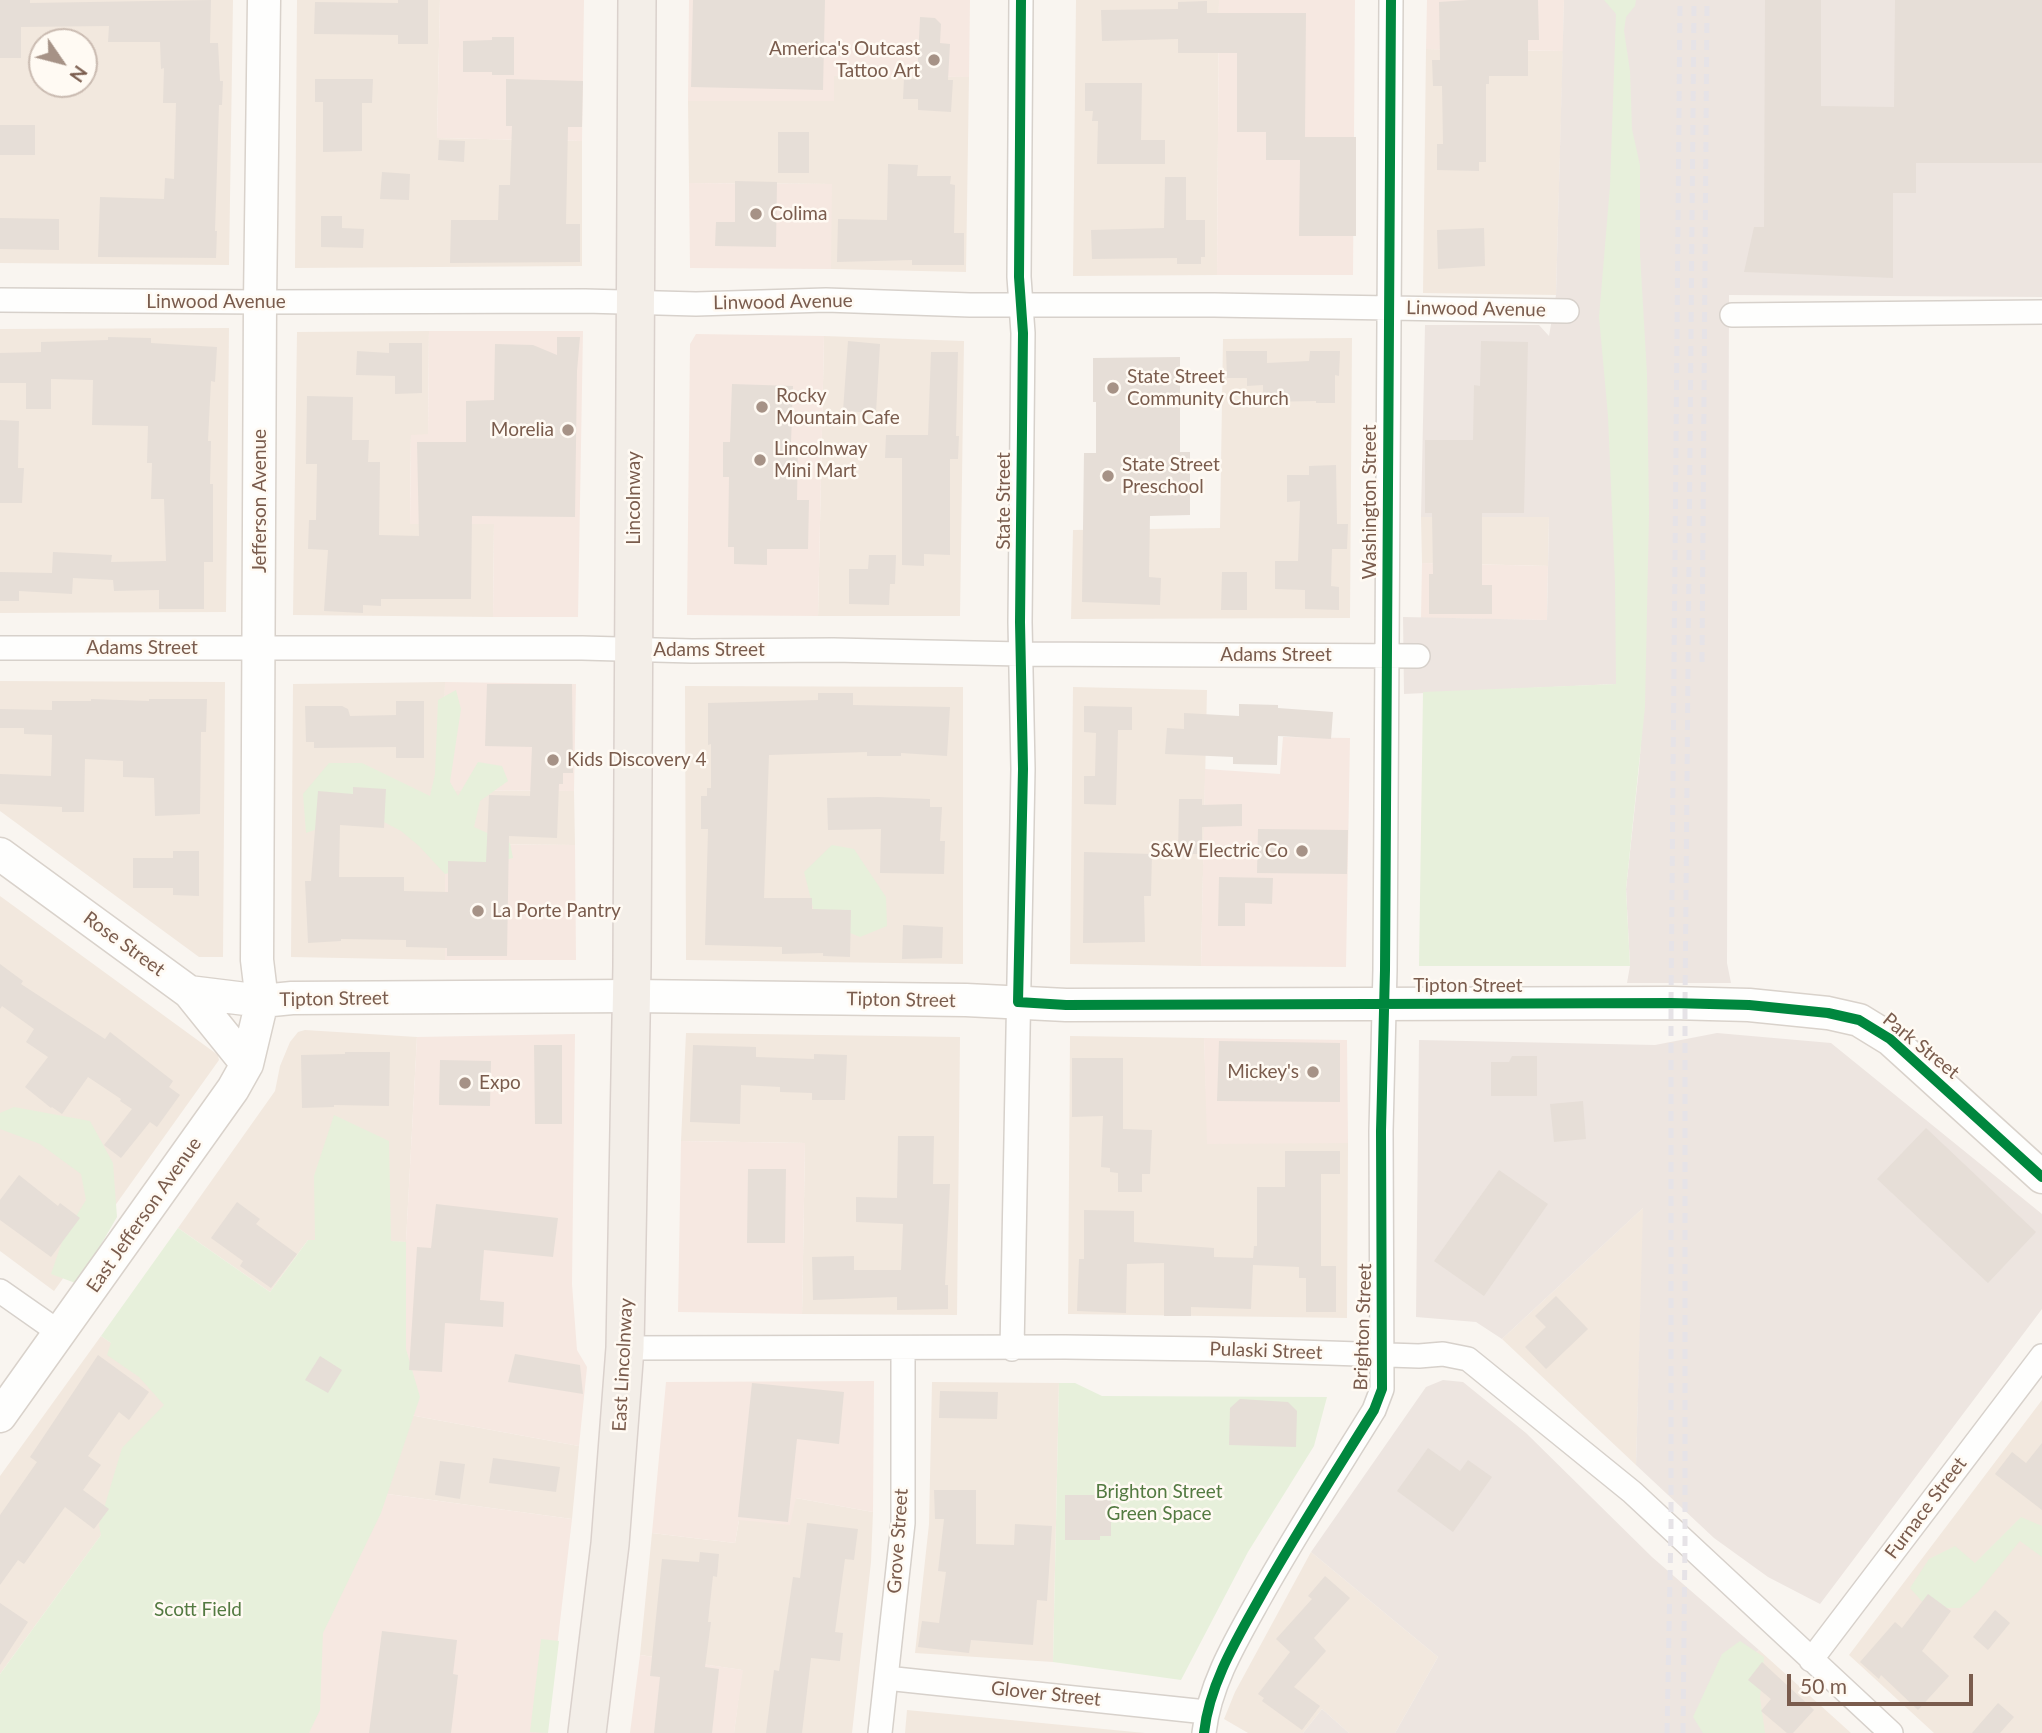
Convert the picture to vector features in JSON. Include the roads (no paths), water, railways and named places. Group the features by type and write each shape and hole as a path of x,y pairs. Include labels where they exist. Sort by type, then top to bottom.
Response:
{"main road":[{"name":"Lincolnway","path":"632,996 637,0"},
{"name":"East Lincolnway","path":"587,1733 610,1544 625,1349 632,996"}],"street":[{"name":"Jefferson Avenue","path":"262,1001 257,960 264,0"},
{"name":"State Street","path":"1018,1002 1023,782 1021,0"},
{"name":"Washington Street","path":"1384,1004 1391,0"},
{"name":"Linwood Avenue","path":"0,300 696,304 826,300 1021,305 1567,311"},
{"path":"1732,315 2042,313"},
{"name":"Adams Street","path":"0,648 692,652 833,650 1418,656"},
{"name":"Rose Street","path":"0,854 190,992 262,1001"},
{"path":"190,992 247,1064"},
{"name":"Tipton Street","path":"262,1001 292,998 632,996 1066,1005 1749,1004"},
{"name":"East Jefferson Avenue","path":"0,1416 225,1100 247,1064 262,1001"},
{"path":"1012,1349 1018,1002"},
{"name":"Brighton Street","path":"1205,1722 1231,1648 1374,1410 1382,1389 1381,1131 1384,1004"},
{"name":"Park Street","path":"1749,1004 1828,1013 1859,1020 1890,1039 2042,1177"},
{"path":"0,1291 60,1333"},
{"name":"Pulaski Street","path":"625,1349 1209,1349 1419,1356 1443,1353 1468,1359 1632,1492 1891,1733"},
{"name":"Grove Street","path":"880,1733 903,1523 903,1349"},
{"name":"Furnace Street","path":"1811,1660 2042,1356"},
{"name":"Glover Street","path":"886,1678 1205,1722"}],"railway":[{"path":"1667,1733 1671,1528 1671,1003 1680,0"},
{"path":"1683,1733 1685,1003 1694,0"},
{"path":"1702,662 1707,0"}],"place":[{"name":"America's Outcast Tattoo Art","path":"934,60"},
{"name":"Colima","path":"756,214"},
{"name":"State Street Community Church","path":"1113,388"},
{"name":"Rocky Mountain Cafe","path":"762,407"},
{"name":"Morelia","path":"568,430"},
{"name":"Lincolnway Mini Mart","path":"760,460"},
{"name":"State Street Preschool","path":"1108,476"},
{"name":"Kids Discovery 4","path":"553,760"},
{"name":"S&W Electric Co","path":"1302,851"},
{"name":"La Porte Pantry","path":"478,911"},
{"name":"Mickey's","path":"1313,1072"},
{"name":"Expo","path":"465,1083"}],"park label":[{"name":"Brighton Street Green Space","path":"1159,1503"},
{"name":"Scott Field","path":"198,1610"}]}
